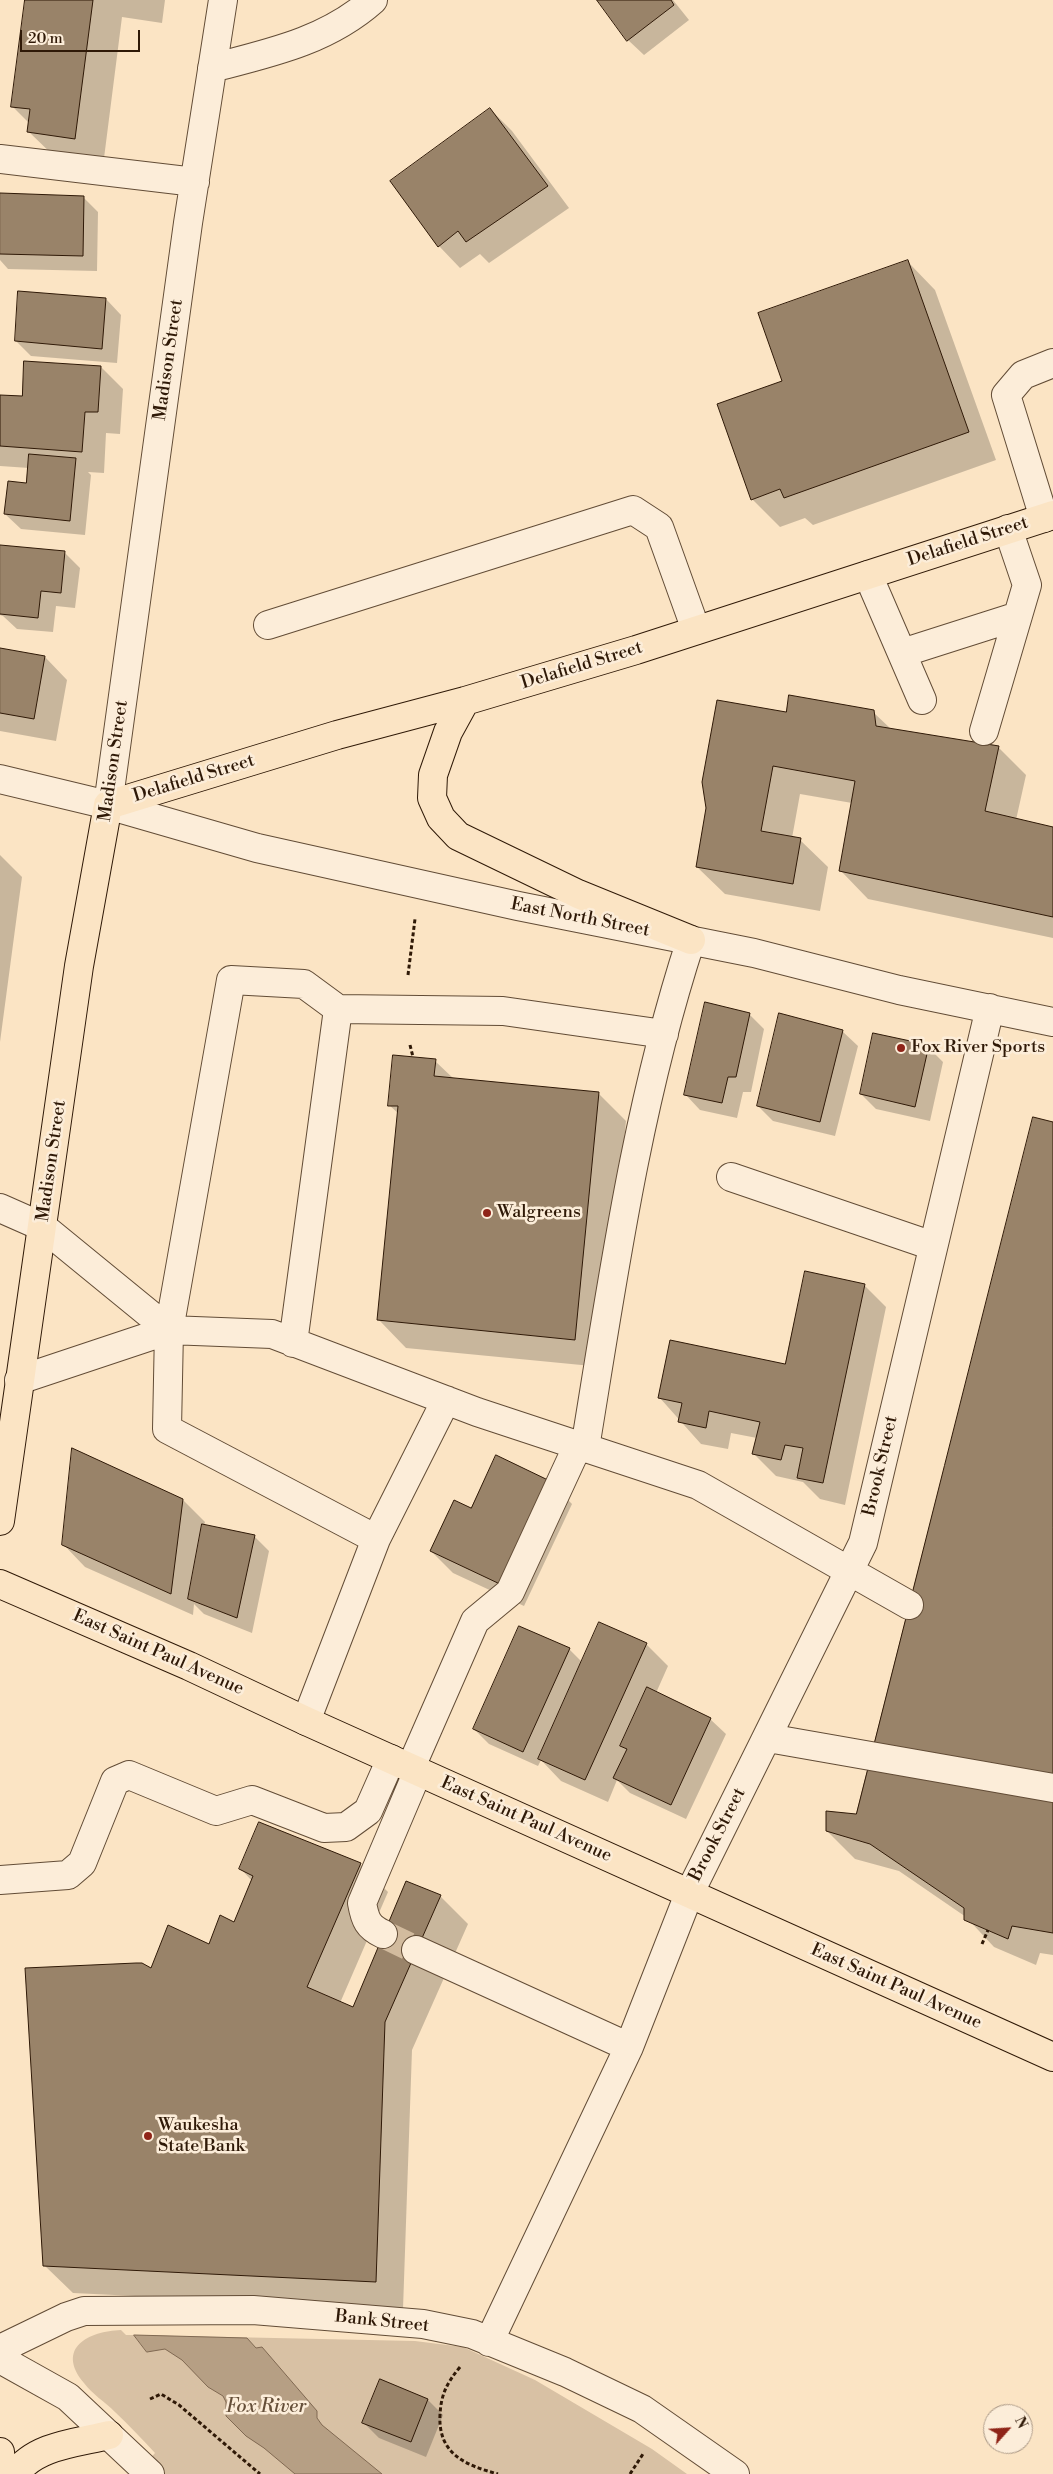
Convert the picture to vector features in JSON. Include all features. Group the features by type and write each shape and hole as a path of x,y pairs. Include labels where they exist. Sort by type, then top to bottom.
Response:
{"main road":[{"name":"Delafield Street","path":"108,806 337,735 465,701 696,630 1048,516"},
{"path":"465,701 448,732 433,775 432,798 441,818 458,836 578,894 691,940"},
{"name":"Madison Street","path":"0,1521 79,966 108,806"},
{"name":"East Saint Paul Avenue","path":"0,1584 189,1666 306,1721 1053,2057"},
{"path":"16,2474 33,2457 49,2449 109,2435"},
{"path":"0,2452 2,2474"}],"street":[{"name":"Madison Street","path":"108,806 195,182 223,0"},
{"path":"212,68 299,45 345,21 373,0"},
{"path":"0,158 195,182"},
{"path":"1048,516 1006,395 1023,375 1053,363"},
{"path":"268,625 633,510 659,527 696,630"},
{"path":"984,731 1027,585 1008,529"},
{"path":"868,575 922,700"},
{"path":"902,653 1018,616"},
{"name":"East North Street","path":"0,780 108,806 257,848 518,906 754,953 899,990 1053,1022"},
{"path":"383,1934 374,1930 365,1920 362,1903 407,1766 475,1621 510,1592 582,1446 630,1176 672,998 691,940"},
{"path":"376,1539 167,1430 169,1330 232,980 304,984 338,1009 503,1011 664,1034"},
{"name":"Brook Street","path":"485,2340 629,2047 689,1894 863,1543 990,1008"},
{"path":"293,1343 338,1009"},
{"path":"731,1177 933,1246"},
{"path":"0,1208 43,1227 169,1330"},
{"path":"19,1380 169,1330 272,1334 446,1400 698,1485 909,1605"},
{"path":"306,1721 376,1539 446,1400"},
{"path":"768,1738 1053,1788"},
{"path":"0,1880 68,1875 82,1863 115,1781 129,1775 216,1811 252,1800 324,1828 346,1827 368,1811 407,1766"},
{"path":"416,1950 629,2047"},
{"name":"Bank Street","path":"0,2349 66,2317 84,2312 252,2310 423,2324 472,2334 565,2372 642,2409 735,2474"},
{"path":"0,2359 68,2398 150,2474"}],"path":[{"path":"982,1944 988,1930"},
{"path":"485,2340 446,2385 441,2398 439,2432 443,2443 456,2457 498,2474"},
{"path":"150,2400 161,2394 178,2405 260,2474"}],"shaded area":[{"path":"121,2330 126,2335 415,2341 463,2347 535,2380 652,2449 687,2474 136,2474 155,2453 111,2408 87,2387 76,2371 73,2360 75,2351 88,2338 109,2331"}],"water":[{"name":"Fox River","path":"134,2335 247,2338 256,2348 262,2347 317,2411 317,2418 322,2425 382,2474 295,2474 264,2448 246,2436 226,2416 226,2402 223,2396 208,2387 182,2360 165,2349 147,2352"}],"building":[{"path":"25,0 93,0 75,139 27,132 30,109 11,107"},
{"path":"597,0 671,0 674,5 627,41"},
{"path":"490,108 548,186 466,242 458,231 438,247 390,181"},
{"path":"0,193 84,196 83,256 0,254"},
{"path":"908,260 969,432 784,498 780,489 751,500 717,404 782,381 758,313"},
{"path":"18,291 106,298 102,349 15,341"},
{"path":"24,361 101,366 98,412 85,412 82,452 0,446 0,395 22,396"},
{"path":"29,454 76,458 70,521 4,514 8,481 26,483"},
{"path":"0,545 65,551 61,593 41,591 38,618 0,614"},
{"path":"0,648 45,656 34,719 0,713"},
{"path":"789,695 874,710 876,726 999,746 985,811 1053,827 1053,917 839,871 855,781 773,766 761,831 801,838 793,884 696,867 706,808 702,782 717,700 786,712"},
{"path":"705,1002 750,1013 736,1077 728,1077 722,1103 684,1095"},
{"path":"779,1013 843,1030 820,1122 757,1106"},
{"path":"873,1033 929,1045 915,1107 860,1094"},
{"name":"Walgreens","path":"393,1055 436,1059 434,1076 599,1092 575,1340 377,1320 398,1106 388,1106"},
{"path":"1033,1117 1053,1122 1053,1933 1012,1926 1008,1939 964,1920 964,1908 870,1844 826,1831 826,1811 856,1814"},
{"path":"805,1271 865,1284 823,1483 797,1478 803,1448 785,1445 781,1460 752,1454 760,1422 709,1411 706,1428 678,1422 682,1403 658,1398 670,1340 785,1364"},
{"path":"72,1448 183,1499 171,1594 62,1545"},
{"path":"496,1455 550,1481 502,1585 430,1551 454,1500 471,1508"},
{"path":"202,1524 255,1535 237,1618 188,1599"},
{"path":"599,1622 647,1643 585,1780 538,1759"},
{"path":"519,1626 570,1648 523,1752 473,1729"},
{"path":"647,1687 711,1718 671,1805 613,1778 627,1749 620,1746"},
{"path":"259,1822 361,1863 307,1987 353,2007 406,1881 441,1895 385,2022 376,2282 43,2266 25,1968 142,1963 151,1968 168,1925 209,1944 220,1915 234,1922 253,1876 239,1869"},
{"path":"380,2379 428,2399 411,2442 362,2423"}],"tunnel":[{"path":"383,1934 416,1950"}],"place":[{"name":"Fox River Sports","path":"901,1048"},
{"name":"Walgreens","path":"487,1213"},
{"name":"Waukesha State Bank","path":"148,2136"}]}
